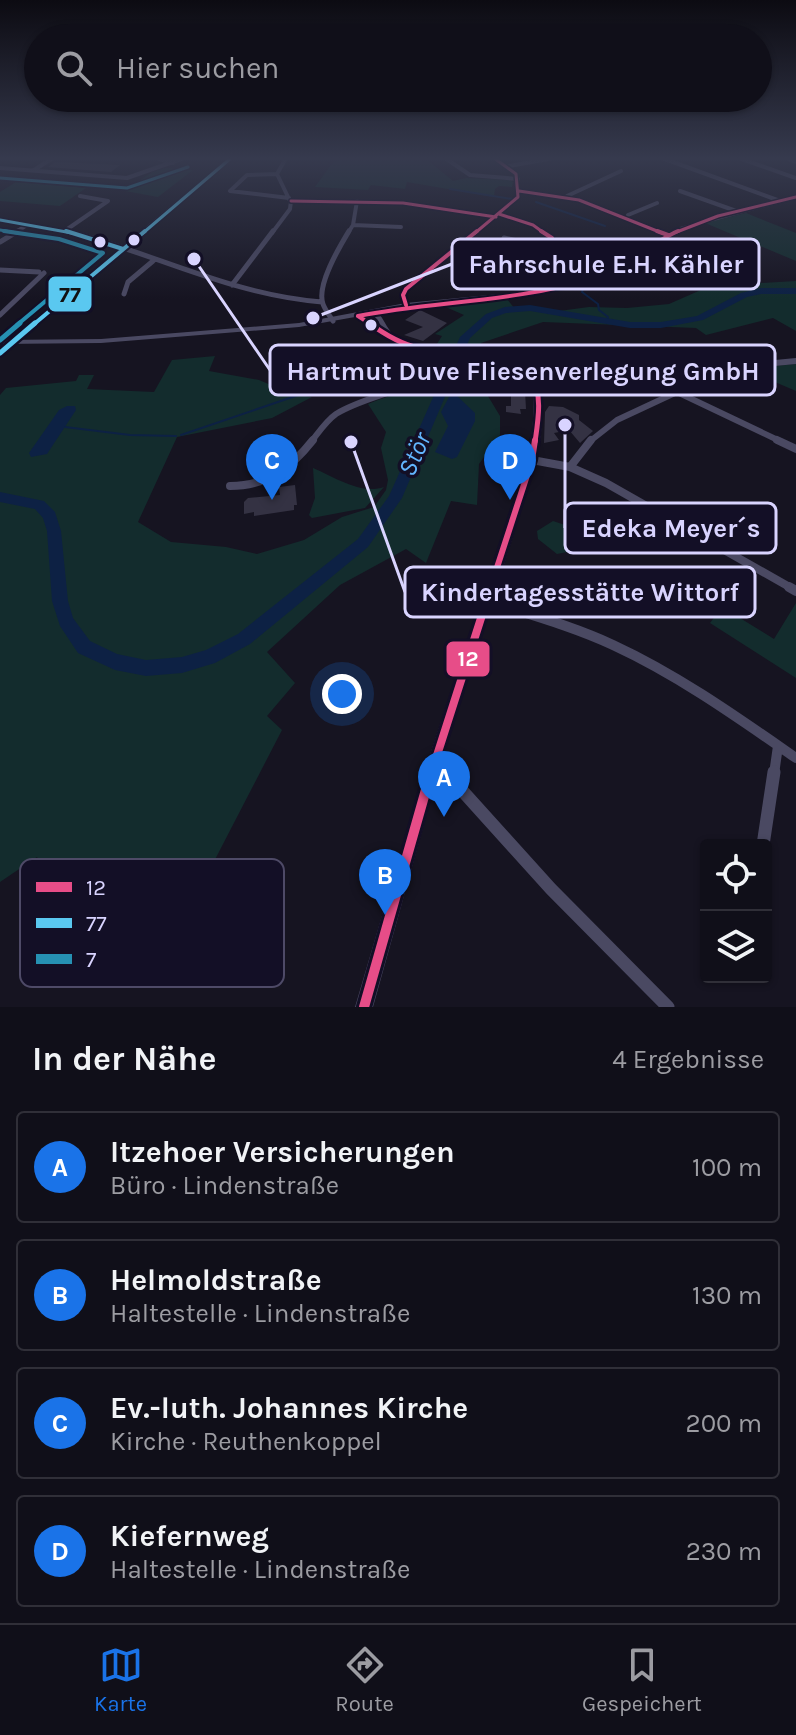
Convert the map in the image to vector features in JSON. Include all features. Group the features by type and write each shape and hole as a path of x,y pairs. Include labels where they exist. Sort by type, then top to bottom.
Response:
{"main road":[{"path":"0,353 175,205"}],"street":[{"path":"66,230 102,205"},
{"path":"232,285 290,205"},
{"path":"333,321 322,302 327,275 353,225 356,205"},
{"path":"407,205 498,215 547,232 553,240 540,265 540,284 545,289"},
{"path":"406,305 403,295 406,289 509,205"},
{"path":"595,205 627,215 668,235"},
{"path":"627,215 652,205"},
{"path":"719,205 739,212"},
{"path":"0,342 101,341 333,321 406,305 545,289 603,275 668,235 765,205"},
{"path":"0,220 66,230 153,261 279,298 322,302"},
{"path":"0,242 28,224"},
{"path":"353,225 401,227"},
{"path":"504,238 550,249"},
{"path":"501,248 550,249"},
{"path":"640,254 694,269 750,257"},
{"path":"124,294 128,282 153,261"},
{"path":"0,270 41,272 0,315"},
{"path":"374,311 394,339"},
{"path":"358,316 394,339 420,348 508,359 531,371 601,361 733,367 796,361"},
{"path":"230,486 264,482 286,472 338,413 429,374 443,362 448,352"},
{"path":"641,361 677,392 796,449"},
{"path":"364,1007 432,770 532,460 537,426 531,371"},
{"path":"570,467 584,446 611,423 677,392"},
{"path":"532,460 570,467 606,483 796,591"},
{"path":"485,600 554,621 614,645 686,684 796,758"},
{"path":"764,839 778,746"},
{"path":"432,770 442,773 458,786 551,889 668,1007"}],"green space":[{"path":"746,213 796,233 796,261 705,223"},
{"path":"796,281 796,331 773,318 706,335 696,328 543,322 481,343 479,352 435,347 442,336 435,334 464,315 441,305 507,299 515,309 627,308 669,304 710,286"},
{"path":"215,356 209,371 259,380 292,394 312,397 272,418 177,437 138,522 171,542 226,547 257,554 304,540 342,517 374,507 386,490 388,480 381,448 386,432 368,404 424,380 449,356 477,358 474,373 500,416 500,435 479,464 477,505 451,501 426,563 406,549 340,585 267,652 295,683 267,716 282,730 215,859 37,857 20,859 20,868 0,882 0,395 6,388 76,381 79,375 94,375 87,389 154,392 172,360"},
{"path":"796,364 796,391 744,369"},
{"path":"313,468 357,487 384,487 365,508 312,518 309,515 315,498"},
{"path":"571,512 602,523 577,550 557,554 538,539 537,531 553,521 568,526"},
{"path":"796,603 796,678 710,623 722,607 774,639"}],"water":[{"path":"456,395 475,413 475,421 457,457 452,459 435,452 448,426 441,412 449,397"},
{"path":"75,406 76,410 47,454 31,457 29,453 59,410"}],"building":[{"path":"420,310 447,323 423,341 404,335 423,327 405,320"},
{"path":"515,390 525,391 526,409 520,409 521,414 506,412"},
{"path":"549,406 563,407 579,415 579,420 593,431 580,443 569,430 554,433 559,440 544,443 545,412"},
{"path":"295,485 297,505 294,505 294,510 254,516 254,512 244,514 244,502 248,498 280,495 279,487"}],"waterway":[{"path":"545,205 605,226"},
{"path":"588,256 588,274"},
{"path":"583,289 582,292 598,304 599,310 608,317 607,321"},
{"name":"Stör","path":"0,497 39,505 50,516 60,601 66,621 84,647 115,662 146,668 182,665 209,657 244,639 363,543 395,498 465,337 489,316 505,310 530,308 630,325 661,325 700,318 744,295 761,291 796,291"},
{"path":"181,435 316,389 328,381 351,385 386,382 390,368 406,349"},
{"path":"65,427 130,435 176,436"}],"transit line":[{"name":"77","path":"0,353 175,205"},
{"name":"12","path":"416,205 496,217"},
{"name":"12","path":"406,305 403,295 406,289 508,205"},
{"name":"12","path":"592,205 668,235"},
{"name":"12","path":"358,316 564,286 614,269 688,226 763,205"},
{"name":"12","path":"499,214 533,225 552,238 552,246 540,263 540,284 545,289"},
{"name":"77","path":"0,220 61,229 123,249"},
{"name":"7","path":"0,230 59,239 103,253 0,340"},
{"name":"12","path":"358,316 410,346 518,363 531,373 538,391 538,419 532,460 432,770 364,1007"}],"place":[{"name":"Hartmut Duve Fliesenverlegung GmbH","path":"194,259"},
{"name":"Fahrschule E.H. Kähler","path":"313,318"},
{"name":"Edeka Meyer´s","path":"565,425"},
{"name":"Kindertagesstätte Wittorf","path":"351,442"},
{"name":"Ev.-luth. Johannes Kirche","path":"272,500"},
{"name":"Kiefernweg","path":"510,500"},
{"name":"Itzehoer Versicherungen","path":"444,817"},
{"name":"Helmoldstraße","path":"385,915"}]}
